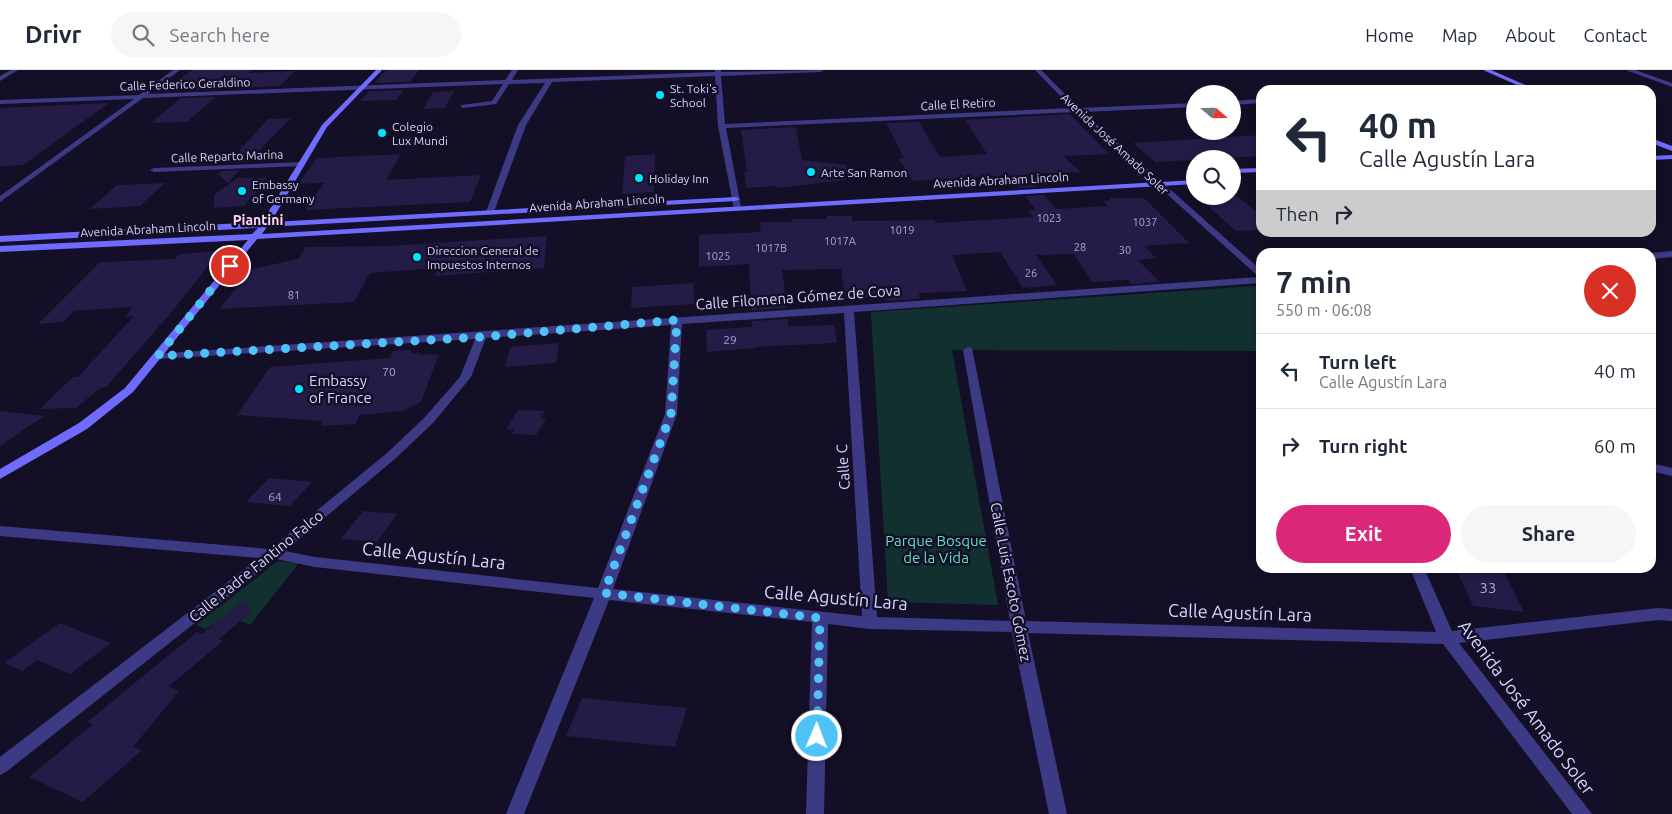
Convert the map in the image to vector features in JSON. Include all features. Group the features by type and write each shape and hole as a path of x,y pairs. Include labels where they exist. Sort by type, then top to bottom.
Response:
{"main road":[{"path":"0,475 54,445 108,408 129,390 263,227 324,126 379,70"},
{"path":"1486,70 1522,85"},
{"path":"1656,143 1672,151"},
{"path":"1656,150 1672,151"},
{"path":"1656,156 1672,151"},
{"path":"1241,171 1256,170"},
{"name":"Avenida Abraham Lincoln","path":"905,189 1186,174"},
{"path":"1241,179 1256,178"},
{"name":"Avenida Abraham Lincoln","path":"0,239 263,227 490,212 1186,182"},
{"name":"Avenida Abraham Lincoln","path":"0,249 254,237 736,203 746,198"}],"street":[{"path":"0,78 15,70"},
{"path":"0,200 177,70"},
{"path":"464,106 494,103 508,83 514,70"},
{"name":"Calle Federico Geraldino","path":"0,102 549,82 718,72 821,70"},
{"name":"Avenida José Amado Soler","path":"1038,70 1077,110 1256,271"},
{"path":"1629,70 1672,85"},
{"path":"718,72 722,126 736,203"},
{"path":"490,212 522,125 549,82"},
{"path":"1241,102 1256,101"},
{"name":"Calle El Retiro","path":"722,126 1186,104"},
{"name":"Calle Reparto Marina","path":"154,170 301,164"},
{"path":"1656,256 1672,254"},
{"path":"1656,257 1672,264"},
{"name":"Calle Filomena Gómez de Cova","path":"158,356 481,337 677,320 1256,280"},
{"name":"Calle C","path":"849,308 870,623"},
{"path":"514,814 604,593 671,414 677,320"},
{"name":"Calle Padre Fantino Falco","path":"0,767 273,554 393,453 446,402 472,366 481,337"},
{"name":"Calle Luis Escoto Gómez","path":"968,350 1019,626 1058,814"},
{"path":"1656,468 1672,472"},
{"name":"Calle Agustín Lara","path":"0,531 273,554 315,562 870,623 1447,638 1658,614 1672,615"},
{"name":"Avenida José Amado Soler","path":"1419,573 1447,638 1583,814"},
{"path":"815,814 820,618"}],"green space":[{"name":"Parque Bosque de la Vida","path":"1255,286 1256,351 952,350 998,605 888,602 871,312"},
{"path":"278,561 299,563 250,625 227,615 206,629 196,625"}],"building":[{"path":"192,70 252,70 249,73 295,71 280,86 162,92"},
{"path":"386,70 419,70 410,82 375,83"},
{"path":"404,90 396,100 360,101 369,91"},
{"path":"454,91 445,108 423,109 433,92"},
{"path":"216,97 187,122 151,123 181,98"},
{"path":"109,103 23,165 0,166 0,108"},
{"path":"1070,114 1109,154 1063,156 1081,172 1027,174 1038,187 1019,188 1008,175 913,181 899,159 904,158 886,123 919,122 940,157 987,154 965,120"},
{"path":"291,118 248,162 228,163 268,119"},
{"path":"796,127 802,160 846,165 846,180 777,188 776,186 746,188 744,172 747,172 741,130"},
{"path":"1256,135 1256,156 1241,157 1241,150 1186,150 1186,160 1155,162 1133,143 1186,140 1241,140 1241,136"},
{"path":"401,154 386,180 481,175 470,202 305,210 324,183 298,184 317,158"},
{"name":"Holiday Inn","path":"655,154 654,192 622,194 625,156"},
{"path":"240,170 228,183 218,174 221,171"},
{"path":"237,178 267,178 259,187 262,190 253,195 244,206 214,208 214,195"},
{"path":"165,183 140,206 90,209 117,185"},
{"path":"1044,195 1056,209 1108,206 1103,201 1111,200 1109,198 1144,198 1189,243 1144,246 1156,258 1138,260 1160,282 1131,284 1128,280 1092,282 1074,254 1036,255 1057,285 1023,288 1000,252 952,255 967,291 919,293 920,299 887,301 886,297 845,298 841,269 782,270 787,308 751,310 749,264 699,267 699,235 760,232 761,222 792,222 792,219 827,219 827,216 852,216 852,221 935,220 935,223 1033,217 1028,211 1036,210 1025,196"},
{"path":"1241,199 1256,212 1256,230 1236,231 1207,205 1241,205"},
{"path":"547,236 544,268 435,276 438,268 370,273 354,302 219,309 252,269 298,259 306,247 388,246"},
{"path":"220,251 171,313 106,387 100,388 76,408 40,409 73,377 78,377 134,316 125,317 133,307 74,311 63,322 38,324 100,262 174,259 179,254"},
{"path":"693,283 695,304 631,308 632,287"},
{"path":"788,319 788,326 834,325 837,343 754,347 707,352 706,330 752,327 752,321"},
{"path":"559,343 556,363 505,367 510,347"},
{"path":"411,350 412,354 420,353 419,355 439,354 421,402 402,411 359,415 356,424 321,426 323,421 237,415 270,367 390,358 393,351"},
{"path":"518,410 545,411 541,419 546,419 536,435 512,434 514,430 506,429"},
{"path":"0,411 44,416 0,446"},
{"path":"269,478 312,482 290,506 246,502"},
{"path":"363,511 397,514 377,542 341,539"},
{"path":"1458,573 1504,573 1524,612 1473,606"},
{"path":"243,601 251,612 219,639 223,641 169,686 179,691 133,747 142,750 83,802 29,777 93,724 87,722 197,632 202,634"},
{"path":"60,623 111,643 70,674 37,660 22,671 4,663"},
{"path":"582,698 687,708 675,747 566,736"}],"place":[{"name":"St. Toki's School","path":"660,95"},
{"name":"Colegio Lux Mundi","path":"382,133"},
{"name":"Arte San Ramon","path":"811,172"},
{"name":"Holiday Inn","path":"639,178"},
{"name":"Embassy of Germany","path":"242,191"},
{"name":"Direccion General de Impuestos Internos","path":"417,257"},
{"name":"Embassy of France","path":"299,389"}],"district":[{"name":"Piantini","path":"258,220"}],"route":[{"path":"230,266 158,356 481,337 677,320 671,414 604,593 820,618 817,736"}]}
